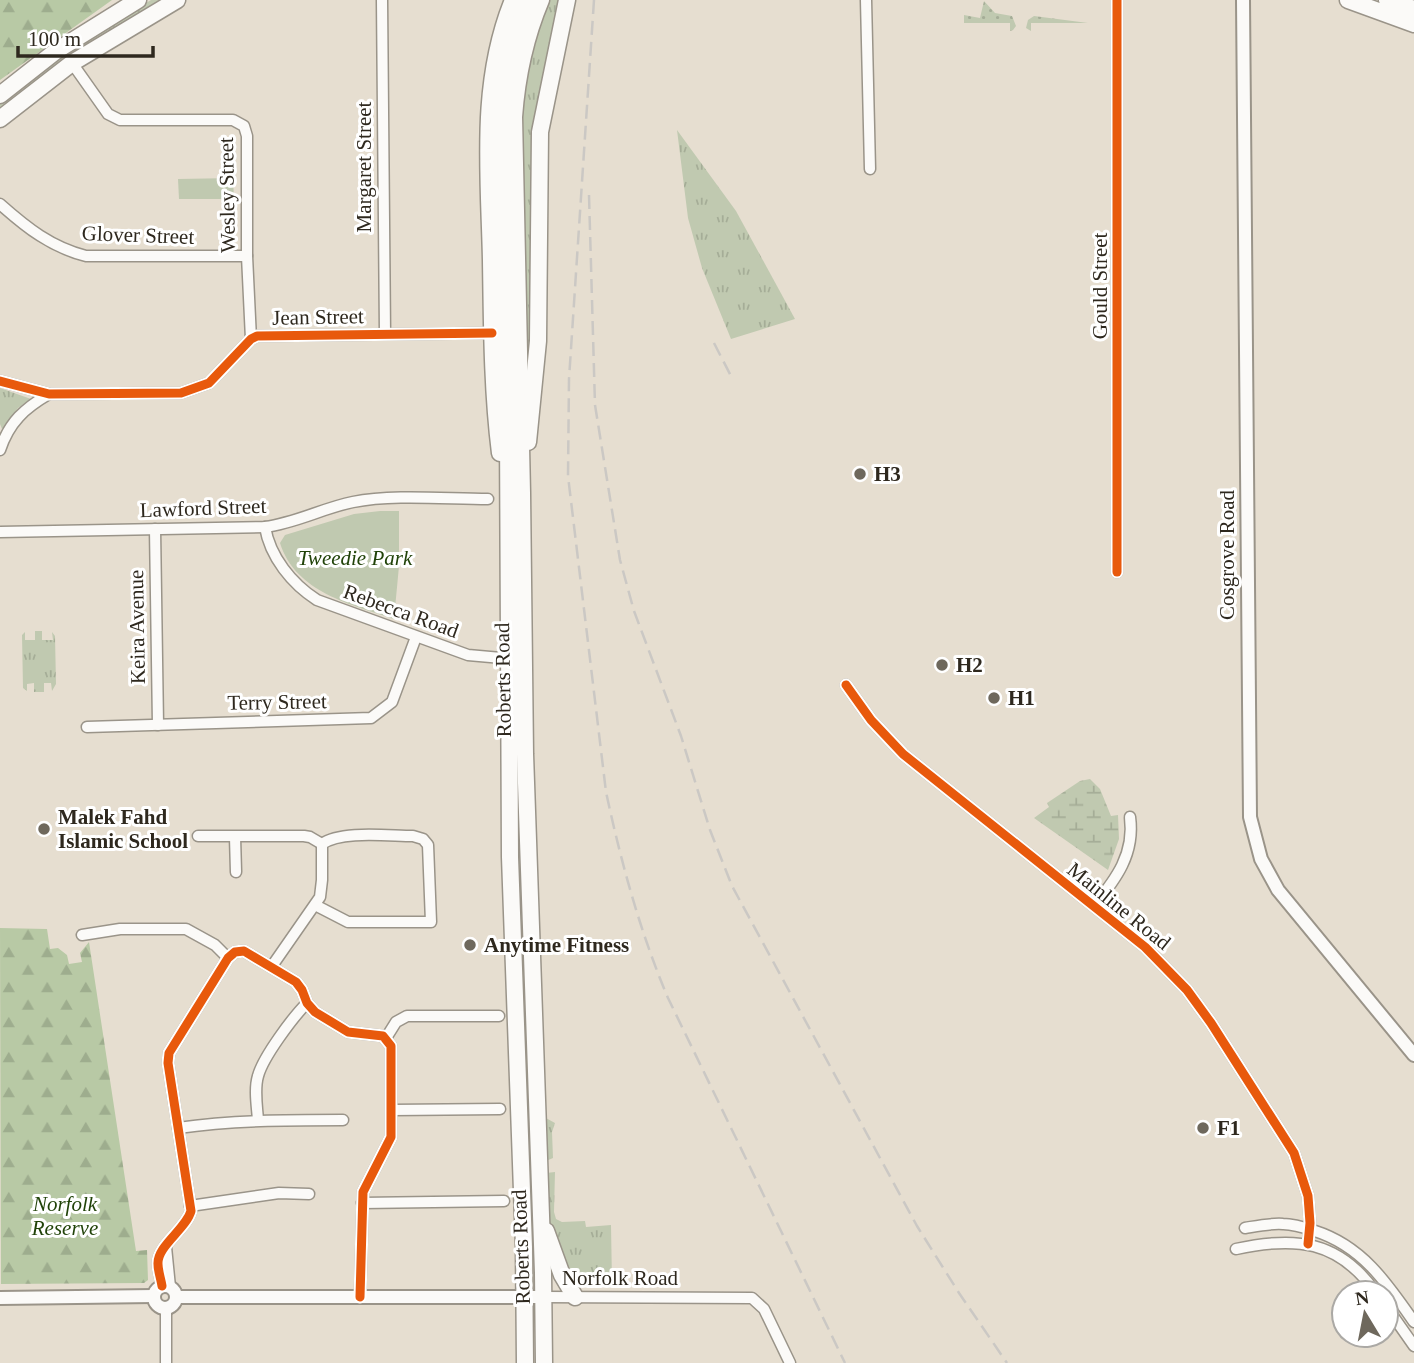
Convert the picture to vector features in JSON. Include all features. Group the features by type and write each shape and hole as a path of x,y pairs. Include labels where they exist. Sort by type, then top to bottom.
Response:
{"highway":[{"path":"0,95 57,51 138,0"},
{"path":"0,119 72,64 177,0"},
{"path":"509,503 497,429 492,333 489,101 495,55 513,0"},
{"name":"Roberts Road","path":"525,1363 525,1297 510,894 522,492 512,359 502,106 507,61 527,0"},
{"name":"Roberts Road","path":"541,0 519,67 514,117 509,503 526,802 544,1363"},
{"path":"522,492 538,341 540,132 564,18 564,0"},
{"path":"1348,0 1414,23"},
{"path":"1387,0 1414,9"},
{"path":"541,1219 562,1275 575,1297"}],"main road":[{"name":"Cosgrove Road","path":"1243,0 1250,817 1261,859 1278,890 1414,1055"},
{"name":"Norfolk Road","path":"0,1298 166,1292 360,1297 543,1297"},
{"path":"166,1292 159,1306 166,1308"}],"street":[{"name":"Margaret Street","path":"382,0 385,334"},
{"path":"866,0 870,169"},
{"name":"Gould Street","path":"1117,0 1117,572"},
{"name":"Wesley Street","path":"72,64 105,110 120,120 233,120 244,126 247,136 247,256 251,339"},
{"name":"Glover Street","path":"0,204 44,240 86,256 247,256"},
{"name":"Jean Street","path":"0,381 49,394 191,391 209,383 251,339 266,335 492,333"},
{"path":"0,450 14,420 23,410 49,394"},
{"name":"Lawford Street","path":"0,532 265,527 293,522 344,504 365,500 488,499"},
{"name":"Rebecca Road","path":"265,527 281,564 291,578 311,596 332,607 468,655 516,659"},
{"name":"Keira Avenue","path":"155,529 158,724"},
{"name":"Terry Street","path":"87,727 371,718 382,712 395,697 416,638"},
{"name":"Mainline Road","path":"846,685 871,720 909,759 1094,906 1164,965 1187,990 1294,1153 1308,1196 1308,1244"},
{"path":"1094,906 1125,862 1130,839 1130,817"},
{"path":"198,836 304,836 322,844"},
{"path":"315,905 348,922 431,922 430,849 423,839 414,836 341,836 322,844"},
{"path":"235,837 236,872"},
{"path":"272,966 315,905 322,888 322,844"},
{"path":"82,935 120,929 187,929 215,945 228,958"},
{"path":"166,1292 158,1260 190,1216 169,1053 228,958 235,952 244,951 272,966 300,986 307,1003 315,1012 348,1032 375,1034 386,1038 391,1050 391,1137 365,1183 362,1203 360,1297"},
{"path":"258,1120 259,1072 294,1017 307,1003"},
{"path":"386,1038 396,1022 407,1016 499,1016"},
{"path":"392,1110 500,1109"},
{"path":"178,1128 258,1120 343,1120"},
{"path":"190,1206 279,1194 309,1194"},
{"path":"362,1203 504,1201"},
{"path":"1245,1228 1285,1224 1333,1237 1358,1252 1387,1283 1414,1322"},
{"path":"1236,1249 1287,1241 1308,1244 1326,1250 1349,1264 1363,1279"},
{"name":"Norfolk Road","path":"543,1297 746,1297 758,1301 764,1309 790,1363"},
{"path":"166,1308 166,1363"},
{"path":"1400,1326 1414,1346"}],"green space":[{"path":"0,0 112,0 0,80"},
{"path":"151,0 163,0 78,51 0,110 0,103 36,75"},
{"path":"548,0 558,0 560,8 538,106 533,168 529,406 525,362 522,99 530,54"},
{"path":"984,1 995,13 1012,16 1016,26 1013,30 1010,31 1010,23 964,23 964,15 980,18"},
{"path":"1034,16 1088,23 1031,23 1031,31 1026,28 1028,20"},
{"path":"677,130 736,211 795,319 731,339 702,268 688,218"},
{"path":"233,178 234,199 179,199 178,179"},
{"path":"0,388 31,399 18,408 2,429 0,424"},
{"name":"Tweedie Park","path":"399,511 399,566 394,619 343,602 312,585 298,574 287,560 280,543 285,535 354,514"},
{"path":"35,631 42,631 42,640 53,640 52,632 55,636 56,684 52,691 51,683 44,683 44,692 34,692 34,683 27,684 27,691 23,688 22,635 25,632 25,640 35,640"},
{"path":"518,761 530,1127 526,1127"},
{"path":"1090,779 1100,789 1111,816 1118,815 1119,839 1108,870 1034,818 1049,807 1047,803 1080,781"},
{"name":"Norfolk Reserve","path":"0,928 47,929 50,949 58,948 67,955 69,964 82,962 80,953 89,942 136,1251 147,1250 148,1280 144,1283 1,1284"},
{"path":"544,1117 555,1123 552,1132 553,1158 546,1161"},
{"path":"555,1172 556,1219 562,1222 585,1221 586,1227 611,1225 612,1282 583,1277 568,1267 563,1270 550,1228 546,1173"}],"railway":[{"path":"594,0 569,379 568,476 606,792 632,897 668,998 845,1363"},
{"path":"589,195 595,405 620,560 634,611 681,736 710,830 732,886 917,1226 1007,1363"},
{"path":"714,343 732,378"}],"cycle path":[{"path":"1117,0 1117,572"},
{"path":"0,381 49,394 181,393 209,383 257,336 492,333"},
{"path":"846,685 871,720 903,754 1145,947 1187,990 1294,1153 1308,1196 1308,1244"},
{"path":"162,1286 159,1257 191,1211 168,1063 169,1053 228,958 235,952 244,951 296,982 315,1012 348,1032 383,1036 391,1046 391,1137 363,1192 360,1297"}],"place":[{"name":"H3","path":"860,474"},
{"name":"H2","path":"942,665"},
{"name":"H1","path":"994,698"},
{"name":"Malek Fahd Islamic School","path":"44,829"},
{"name":"Anytime Fitness","path":"470,945"},
{"name":"F1","path":"1203,1128"}]}
